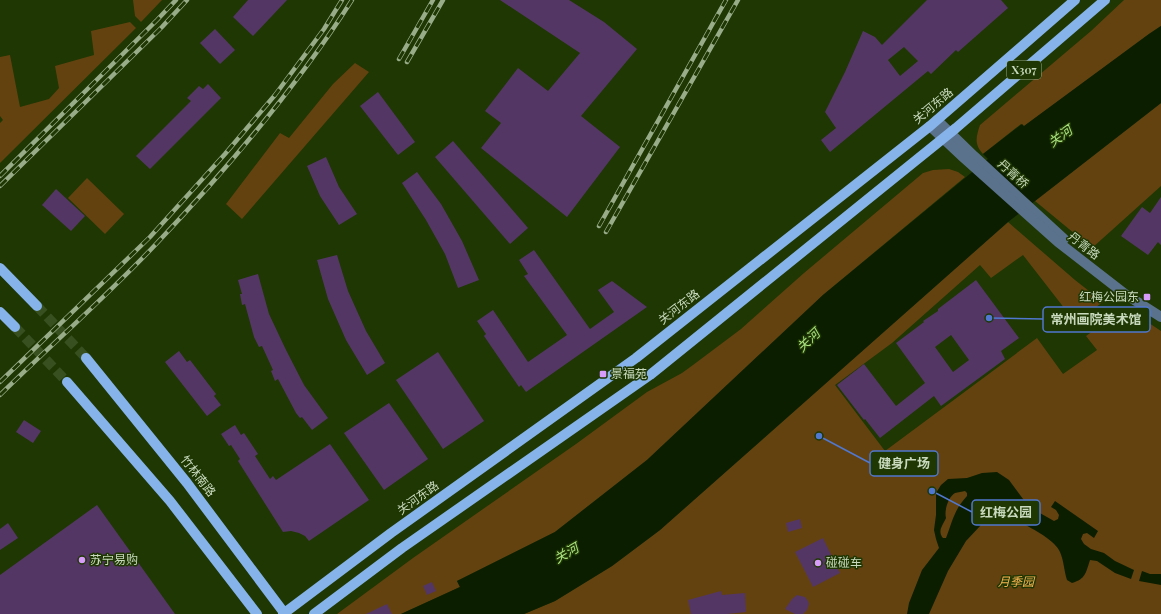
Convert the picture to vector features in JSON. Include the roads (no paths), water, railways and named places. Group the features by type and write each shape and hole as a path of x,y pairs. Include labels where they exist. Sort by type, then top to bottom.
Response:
{"main road":[{"name":"关河东路","path":"284,614 391,533 636,358 933,123 1075,0"},
{"name":"X307","path":"947,136 1105,0"},
{"path":"314,614 402,548 650,375 947,136"},
{"path":"0,268 37,306"},
{"path":"0,312 15,327"},
{"name":"竹林南路","path":"86,358 187,483 284,614"},
{"path":"67,382 170,501 257,614"}],"street":[{"path":"933,123 947,136"},
{"name":"丹青桥","path":"947,136 1032,214"},
{"name":"丹青路","path":"1032,214 1058,242 1124,294 1161,317"}],"water":[{"name":"关河","path":"1161,26 1161,103 1008,222 660,530 612,566 555,601 524,614 401,614 460,587 457,581 555,532 647,460 823,295 988,159 983,154 1022,124 1024,126"},
{"path":"997,472 1009,480 1026,503 1016,520 1003,517 990,519 981,525 966,541 948,571 929,614 907,614 909,603 922,570 939,548 934,530 936,493 941,485 948,479 967,478 982,473","holes":["965,491 967,496 956,511 946,538 943,538 941,535 941,530 946,518 947,504 955,493"]},
{"path":"1055,501 1098,531 1094,538 1087,533 1083,534 1081,539 1084,544 1091,549 1104,553 1115,561 1134,570 1131,579 1115,573 1097,561 1090,560 1083,577 1072,583 1067,580 1060,552 1054,543 1022,523 1031,508 1054,521 1058,519 1059,515 1056,510 1051,507"},
{"path":"1142,571 1150,574 1161,574 1161,585 1139,581"}],"tunnel":[{"path":"37,306 86,358"},
{"path":"15,327 67,382"}],"railway":[{"path":"0,176 176,0"},
{"path":"0,186 162,27 187,0"},
{"path":"0,382 150,237 225,154 275,95 324,29 342,0"},
{"path":"0,395 138,263 210,186 308,65 352,0"},
{"path":"399,59 433,0"},
{"path":"407,62 443,0"},
{"path":"599,226 726,0"},
{"path":"606,232 738,0"}],"place":[{"name":"红梅公园东","path":"1147,297"},
{"name":"常州画院美术馆","path":"989,318"},
{"name":"景福苑","path":"603,374"},
{"name":"健身广场","path":"819,436"},
{"name":"红梅公园","path":"932,491"},
{"name":"苏宁易购","path":"82,560"},
{"name":"碰碰车","path":"818,563"}],"park label":[{"name":"月季园","path":"1016,582"}]}
